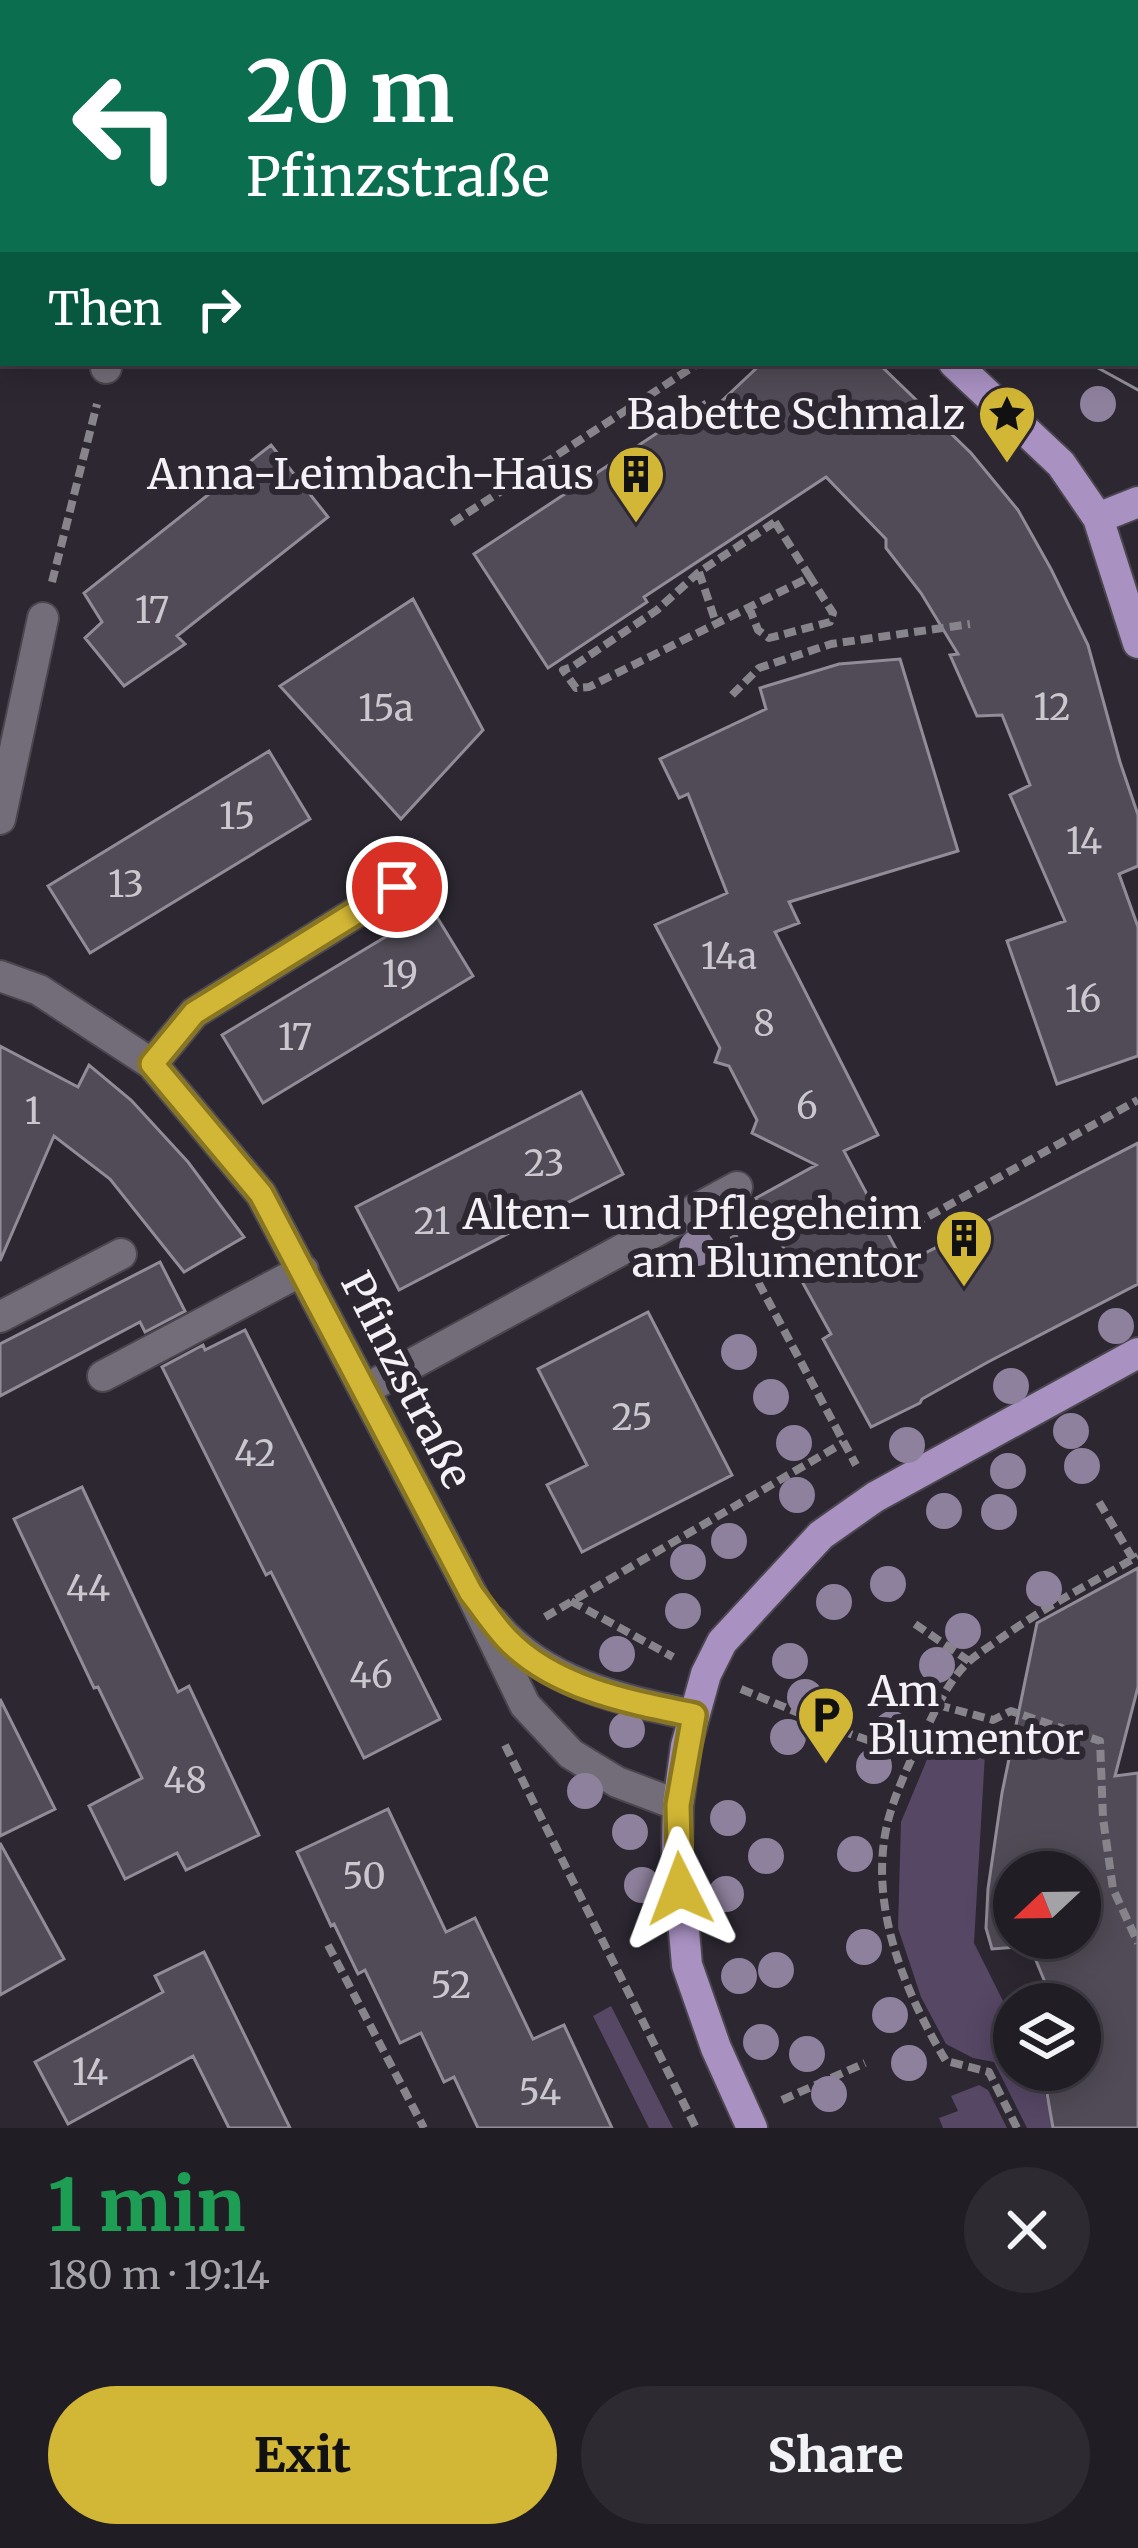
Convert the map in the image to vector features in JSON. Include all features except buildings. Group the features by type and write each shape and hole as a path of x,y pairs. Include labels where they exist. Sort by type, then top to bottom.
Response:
{"main road":[{"path":"957,366 1061,464 1098,518 1138,643"},
{"path":"1098,518 1138,502"},
{"path":"750,2122 716,2048 687,1965 677,1852 678,1805 694,1715 722,1642 821,1535 875,1497 1138,1353"}],"street":[{"path":"0,819 43,618"},
{"path":"152,1064 194,1013 397,887"},
{"name":"Pfinzstraße","path":"0,976 39,990 152,1064 261,1194 525,1705 571,1754 617,1782 678,1805"},
{"path":"364,1390 725,1194"},
{"path":"0,1317 122,1254"},
{"path":"103,1376 303,1270"},
{"name":"Pfinzstraße","path":"471,1593 508,1640 555,1674 604,1694 694,1715"}],"path":[{"path":"43,618 106,366"},
{"path":"452,524 693,366"},
{"path":"749,607 758,631 770,638 830,622 833,613 775,522 699,572 657,610 563,670 576,688 589,687 716,623 810,577"},
{"path":"699,572 716,623"},
{"path":"732,695 759,668 831,644 970,624"},
{"path":"913,1225 1138,1100"},
{"path":"725,1194 843,1443 875,1497"},
{"path":"508,1640 843,1443"},
{"path":"1017,2128 989,2072 946,2061 924,2025 887,1921 888,1820 946,1688 969,1661 1036,1614 1135,1558 1099,1502"},
{"path":"571,1601 706,1675 913,1756"},
{"path":"915,1624 969,1661"},
{"path":"938,1705 993,1720 1011,1711 1100,1741 1103,1818 1113,1889 1138,1943"},
{"path":"504,1744 696,2128"},
{"path":"328,1945 424,2128"},
{"path":"750,2122 865,2062"}],"shaded area":[{"path":"938,1733 985,1754 974,1943 994,1983 993,2062 946,2044 921,1997 898,1928 901,1822"},
{"path":"611,2006 673,2128 649,2128 593,2016"},
{"path":"979,2085 988,2090 1007,2128 943,2128 939,2118 958,2111 951,2096"},
{"path":"1008,2091 1044,2091 1056,2128 1027,2128"}],"tram line":[{"path":"1094,366 1138,390"}],"place":[{"name":"Babette Schmalz","path":"1007,465"},
{"name":"Anna-Leimbach-Haus","path":"636,525"},
{"name":"Alten- und Pflegeheim am Blumentor","path":"964,1289"},
{"name":"Am Blumentor","path":"826,1766"}],"route":[{"path":"397,887 194,1013 152,1064 261,1194 471,1593 508,1640 555,1674 604,1694 694,1715 678,1805 680,1889"}]}
